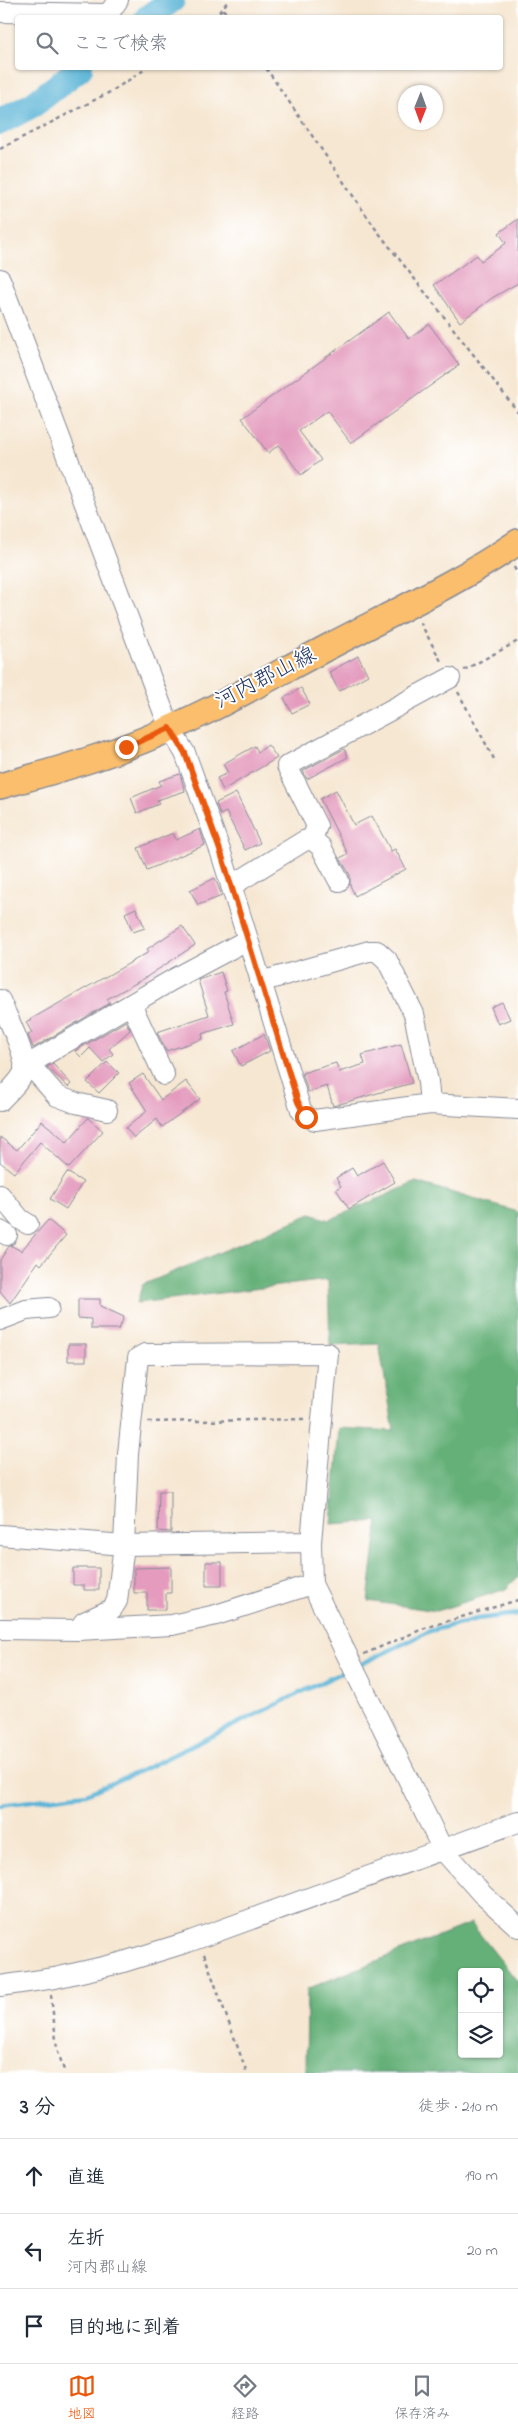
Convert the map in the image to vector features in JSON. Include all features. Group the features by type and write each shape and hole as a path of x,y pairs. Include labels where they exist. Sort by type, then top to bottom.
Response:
{"main road":[{"name":"河内郡山線","path":"0,786 67,768 126,747 170,728 410,605 492,559 518,542"}],"street":[{"path":"0,12 103,14 110,12 118,0"},
{"path":"0,278 170,728 185,753 221,853 246,940 298,1102 306,1117 315,1120 430,1104 518,1109"},
{"path":"312,840 317,826 287,766 450,678"},
{"path":"231,886 304,841 312,840 321,847 339,881"},
{"path":"0,1102 27,1066 131,1004 246,940"},
{"path":"260,982 368,951 381,954 387,960 414,1014 428,1082 430,1104"},
{"path":"0,1000 27,1066 56,1096 76,1104 107,1110"},
{"path":"131,1004 164,1075"},
{"path":"0,1195 20,1219 28,1224"},
{"path":"0,1320 26,1310 49,1308"},
{"path":"78,1630 80,1625 107,1612 117,1601 124,1545 136,1362 140,1355 328,1353 311,1542 312,1584 443,1850 482,1894 518,1927"},
{"path":"0,1535 124,1545 311,1542"},
{"path":"0,1628 78,1630 157,1626 192,1622 312,1584"},
{"path":"0,1986 49,1979 120,1963 198,1938 518,1822"}],"path":[{"path":"217,15 229,0"},
{"path":"223,10 227,15"},
{"path":"0,149 112,90 144,70"},
{"path":"267,70 375,228 518,412"},
{"path":"450,678 518,641"},
{"path":"131,1422 322,1419"},
{"path":"349,1660 425,1628 518,1600"},
{"path":"198,1938 247,2073"},
{"path":"49,1979 56,2049 64,2073"}],"green space":[{"path":"416,1182 518,1212 518,1577 506,1589 437,1611 368,1601 378,1521 331,1524 339,1428 394,1431 379,1344 330,1346 328,1280 137,1303 142,1285 311,1214 329,1220"},
{"path":"471,1923 518,1982 518,2073 306,2073 307,1989"}],"building":[{"path":"518,219 518,283 492,298 460,322 434,285 477,255 481,261 500,248 506,243 499,233"},
{"path":"389,312 409,339 429,324 459,365 351,443 327,411 299,431 321,460 301,475 279,445 268,453 242,418"},
{"path":"358,656 368,675 339,691 329,672"},
{"path":"301,688 310,704 292,713 284,698"},
{"path":"268,745 277,758 223,790 217,778 228,773 223,764 255,746 258,752"},
{"path":"344,749 348,757 307,779 303,771"},
{"path":"180,774 185,791 157,800 159,804 137,813 131,798 161,785 159,781"},
{"path":"336,790 354,825 372,816 391,851 395,849 406,869 355,896 350,885 350,875 340,858 348,854 320,799"},
{"path":"236,793 260,843 245,850 226,812 220,815 216,803"},
{"path":"200,829 205,845 147,870 138,848 173,833 176,840"},
{"path":"215,878 222,896 198,905 190,890"},
{"path":"136,908 145,928 133,932 125,913"},
{"path":"182,926 195,945 145,978 107,999 110,1003 33,1048 28,1035 32,1033 26,1022 149,952 147,949"},
{"path":"221,972 227,991 224,992 234,1024 202,1034 203,1039 166,1051 157,1032 209,1015 198,980"},
{"path":"502,1002 510,1019 498,1024 491,1007"},
{"path":"126,1021 130,1030 109,1049 113,1054 103,1062 90,1048 81,1057 75,1051"},
{"path":"264,1034 270,1051 241,1066 233,1051"},
{"path":"401,1044 412,1083 333,1106 327,1086 308,1092 302,1073 336,1063 339,1072 365,1064 362,1055"},
{"path":"107,1062 119,1073 99,1093 87,1082"},
{"path":"53,1064 71,1084 68,1087 47,1067"},
{"path":"143,1074 161,1100 186,1081 200,1099 162,1127 157,1119 134,1138 126,1128 147,1111 129,1083"},
{"path":"88,1118 103,1131 69,1168 40,1142 14,1173 0,1162 0,1137 17,1150 42,1121 67,1142"},
{"path":"383,1161 395,1182 349,1209 336,1189 341,1186 336,1178 352,1168 357,1176"},
{"path":"67,1172 83,1182 66,1209 50,1199"},
{"path":"48,1220 66,1235 41,1265 38,1262 10,1303 0,1291 0,1260 9,1246 21,1251"},
{"path":"78,1299 100,1299 100,1306 124,1317 119,1329 91,1329 91,1319 78,1318"},
{"path":"68,1344 86,1344 86,1361 68,1361"},
{"path":"159,1491 171,1491 171,1532 158,1531"},
{"path":"206,1562 222,1562 222,1586 206,1586"},
{"path":"171,1567 171,1593 166,1593 166,1610 147,1610 147,1593 134,1593 134,1568"},
{"path":"73,1568 99,1568 99,1590 84,1590 84,1585 73,1585"}],"waterway":[{"path":"151,15 172,0"},
{"path":"0,122 34,104 77,70"},
{"path":"357,1666 430,1631 477,1619 518,1614"},
{"path":"0,1805 86,1794 140,1771 347,1670"}],"route":[{"path":"126,747 170,728 185,753 221,853 246,940 298,1102 306,1117"}]}
